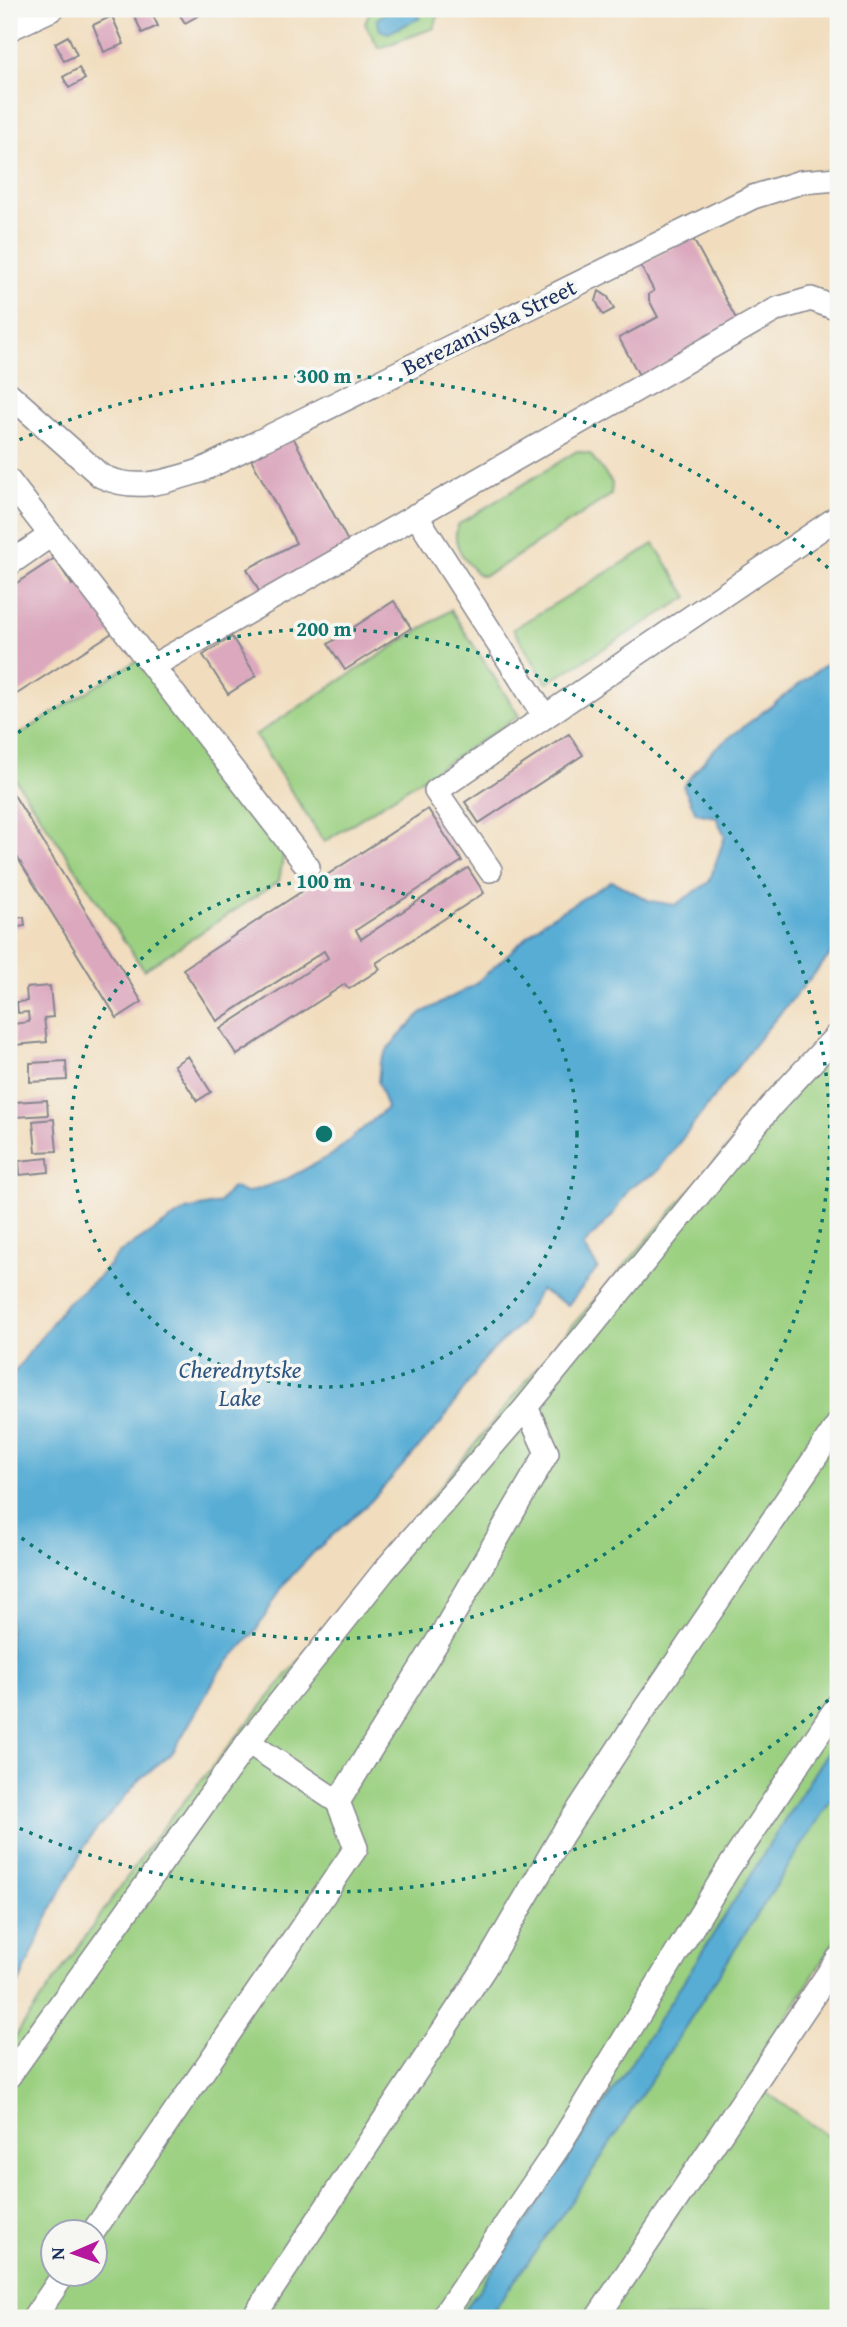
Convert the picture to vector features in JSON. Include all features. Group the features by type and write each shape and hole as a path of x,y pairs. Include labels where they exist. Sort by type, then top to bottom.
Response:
{"street":[{"path":"9,29 52,9"},
{"name":"Berezanivska Street","path":"9,394 101,476 119,485 147,486 171,480 200,471 753,197 801,182 838,179"},
{"path":"153,666 777,309 811,299 838,309"},
{"path":"9,481 308,867"},
{"path":"416,515 545,717"},
{"path":"490,870 436,791 838,517"},
{"path":"9,564 51,535"},
{"path":"9,2076 248,1742 383,1572 526,1407 772,1105 838,1034"},
{"path":"338,1802 445,1629 547,1453 526,1407"},
{"path":"253,2318 484,1969 562,1836 639,1717 838,1424"},
{"path":"442,2318 557,2149 728,1869 838,1705"},
{"path":"103,2218 356,1847 338,1802 248,1742"},
{"path":"597,2318 838,1959"},
{"path":"34,2318 54,2288"}],"green space":[{"path":"370,9 391,9 378,19 419,19 416,9 431,9 438,16 434,28 379,48 365,24"},
{"path":"577,451 590,454 612,483 611,495 494,571 483,576 478,574 468,564 457,544 456,531 459,524"},
{"path":"654,544 688,597 547,683 513,629"},
{"path":"451,610 519,716 324,842 255,735"},
{"path":"139,659 285,846 279,881 144,970 9,770 9,741"},
{"path":"838,1021 838,1935 749,2080 838,2143 838,2318 9,2318 9,2045 159,1832 559,1341"}],"water":[{"path":"391,9 416,9 420,18 388,33 380,30 377,19"},
{"name":"Cherednytske Lake","path":"838,655 838,946 765,1031 656,1173 630,1187 612,1216 583,1246 598,1268 568,1305 540,1290 519,1325 486,1357 441,1423 371,1501 315,1551 284,1584 256,1631 219,1672 173,1752 140,1779 90,1837 53,1906 19,1983 9,1997 10,1378 67,1303 100,1276 118,1254 186,1210 219,1203 232,1187 246,1193 285,1180 333,1154 387,1108 378,1082 380,1063 389,1047 421,1013 473,986 543,922 612,881 650,901 675,905 709,882 725,836 716,817 696,813 683,786 713,750"},
{"path":"838,1735 838,1789 590,2175 488,2318 459,2318 605,2102"}],"building":[{"path":"150,9 158,26 142,33 133,13"},
{"path":"176,9 210,9 185,23"},
{"path":"112,16 124,44 104,52 93,25"},
{"path":"68,36 77,55 64,61 55,43"},
{"path":"79,68 85,79 69,88 63,77"},
{"path":"692,237 739,324 640,377 619,338 658,317 649,300 649,294 654,291 640,265"},
{"path":"599,291 608,297 614,309 603,315 596,301"},
{"path":"293,437 352,549 262,597 247,569 296,543 251,459"},
{"path":"55,558 72,585 78,581 112,633 9,699 9,588"},
{"path":"394,601 411,628 345,670 328,644"},
{"path":"232,637 256,676 228,694 203,655"},
{"path":"569,734 583,755 479,823 465,802"},
{"path":"9,787 142,1002 117,1018 9,844"},
{"path":"428,809 462,861 356,930 361,939 468,868 484,893 376,963 380,969 349,989 345,984 237,1055 220,1029 328,958 324,951 217,1021 183,969"},
{"path":"24,917 25,926 9,928 9,919"},
{"path":"50,986 53,1017 44,1018 47,1042 15,1045 13,1024 29,1022 28,1012 18,1013 17,1002 27,1001 26,988"},
{"path":"188,1056 211,1092 197,1101 174,1065"},
{"path":"66,1061 67,1080 30,1082 30,1063"},
{"path":"47,1100 48,1115 15,1117 14,1102"},
{"path":"54,1119 57,1151 36,1152 33,1121"},
{"path":"48,1158 49,1172 20,1175 19,1161"}]}
